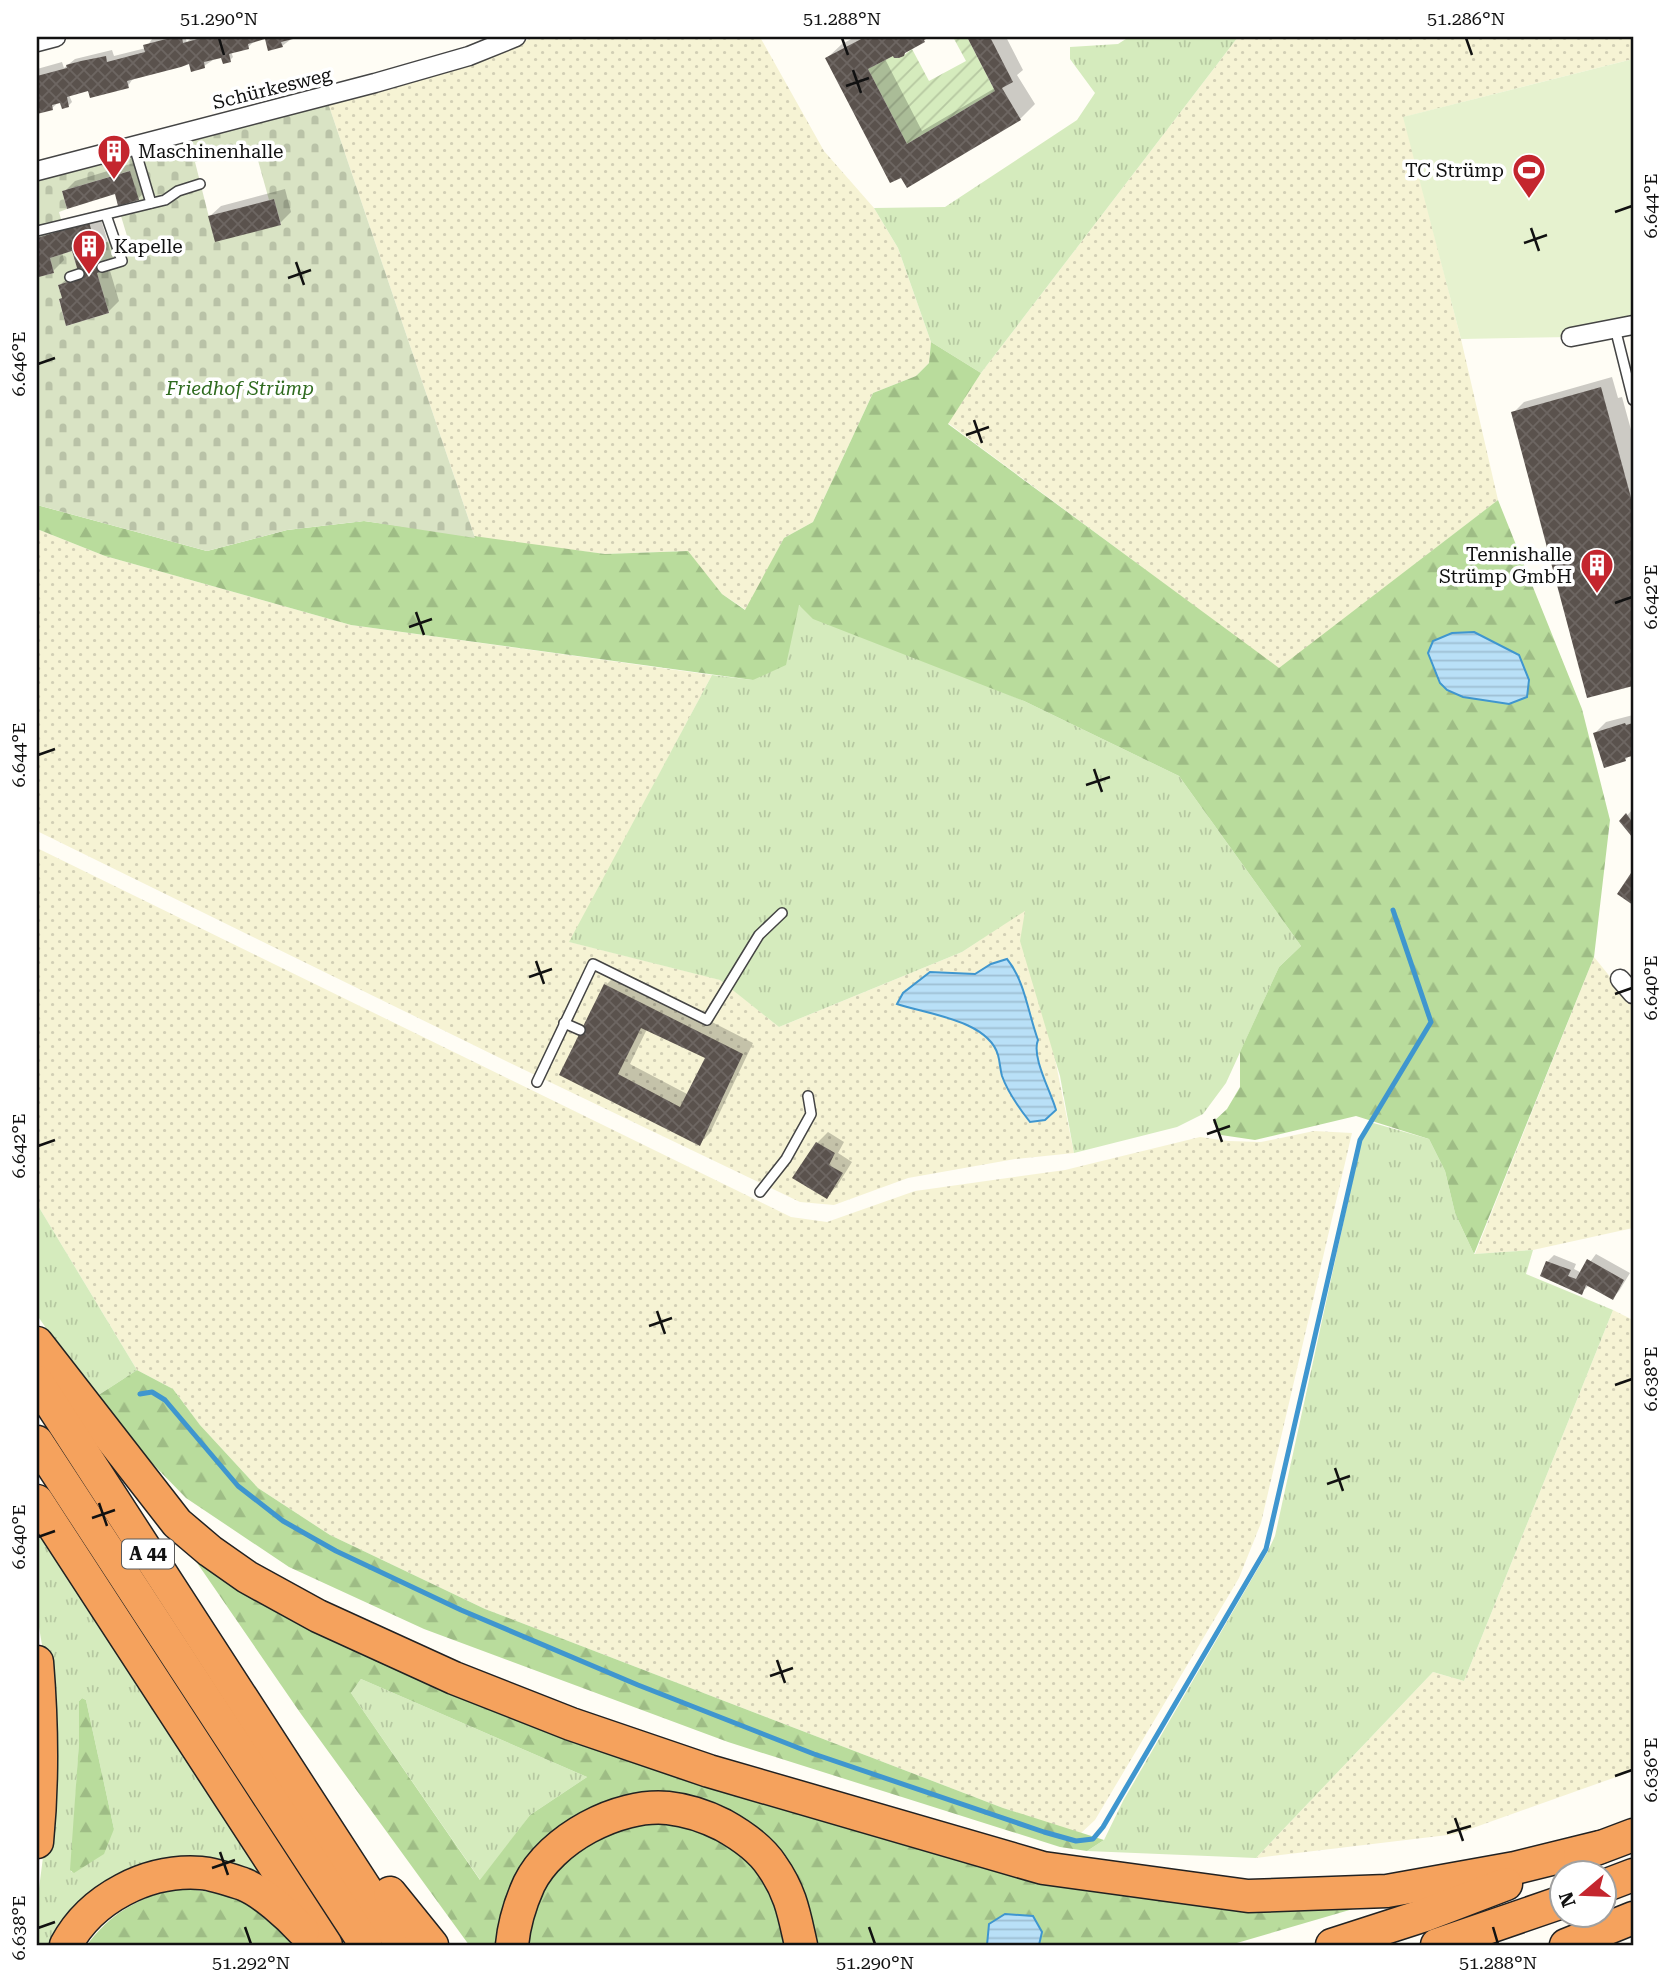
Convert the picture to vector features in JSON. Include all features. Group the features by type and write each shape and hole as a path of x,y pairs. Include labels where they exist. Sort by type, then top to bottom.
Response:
{"highway":[{"path":"37,1343 177,1523 247,1577 317,1616 454,1678 571,1724 709,1771 1043,1868 1248,1896 1387,1891 1515,1868 1600,1847"},
{"name":"A 44","path":"37,1382 402,1945"},
{"name":"A 44","path":"37,1442 366,1945"},
{"path":"37,1501 326,1945"},
{"path":"37,1662 42,1725 41,1803 37,1842"},
{"path":"259,1727 343,1828 390,1894 432,1945"},
{"path":"512,1945 514,1922 530,1882 555,1851 587,1827 625,1812 667,1808 709,1818 741,1835 771,1864 791,1899 801,1945"},
{"path":"1332,1945 1425,1915 1633,1835"},
{"path":"66,1945 90,1912 125,1888 163,1874 203,1872 246,1885 288,1914 316,1945"},
{"path":"1437,1945 1548,1907"},
{"path":"1566,1945 1633,1918"}],"street":[{"path":"37,42 56,37"},
{"name":"Schürkesweg","path":"37,171 375,83 469,56 516,37"},
{"path":"1571,337 1633,325"},
{"path":"1620,979 1633,994"}],"lane":[{"path":"134,146 151,203"},
{"path":"37,231 165,200 178,191 200,184"},
{"path":"102,267 122,261 106,215"},
{"path":"1615,328 1633,400"},
{"path":"537,1083 593,964 708,1020 759,935 782,913"},
{"path":"564,1023 580,1030"},
{"path":"760,1192 786,1159 811,1114 808,1096"}],"shaded area":[{"path":"535,37 760,37 824,151 874,208 898,248 931,342 929,363 916,376 873,393 813,522 784,538 746,610 722,594 687,551 605,554 475,538 328,103 471,61"},
{"path":"1238,37 1633,37 1633,59 1404,117 1461,339 1498,500 1279,669 948,423 981,373"},
{"path":"37,529 105,556 351,625 712,675 570,942 721,980 779,1027 962,952 1025,910 1074,1153 1015,1159 908,1178 834,1205 800,1202 37,831"},
{"path":"37,848 791,1217 827,1222 915,1191 1065,1170 1200,1137 1261,1142 1314,1131 1352,1133 1261,1523 1239,1578 1095,1820 1080,1834 1003,1808 485,1609 330,1535 258,1488 200,1425 173,1389 137,1370 37,1204"},
{"path":"1594,957 1633,1005 1633,1228 1533,1250 1475,1254"},
{"path":"1613,1310 1633,1320 1633,1771 1456,1834 1256,1858 1433,1672 1464,1681"}],"green space":[{"path":"953,37 967,37 995,91 907,144 868,69 893,56 900,58 912,49 929,81 966,61"},
{"path":"1129,37 1238,37 981,373 931,342 898,248 874,208 945,207 1077,120 1095,93 1070,59 1070,47 1118,44"},
{"name":"TC Strümp","path":"1633,59 1633,325 1571,337 1461,339 1403,117"},
{"name":"Friedhof Strümp","path":"328,103 475,538 364,521 287,530 207,551 37,505 37,270 39,277 54,273 50,258 72,251 80,278 58,285 66,326 109,313 97,273 103,271 96,245 127,236 118,206 138,200 129,171 62,191 67,209 59,212 64,230 37,238 37,181","holes":["254,146 269,200 274,199 281,224 215,241 195,162"]},
{"path":"931,342 981,373 948,424 1279,668 1498,500 1582,709 1610,820 1594,957 1474,1254 1455,1213 1445,1171 1429,1139 1356,1116 1255,1140 1221,1135 1213,1122 1227,1109 1240,1087 1240,1052 1279,967 1301,946 1179,776 1024,701 813,619 799,605 786,665 753,680 351,625 105,556 37,529 37,505 207,551 287,530 364,521 605,554 688,551 722,594 745,610 784,538 813,522 873,393 916,376 929,363"},
{"path":"798,605 1024,701 1179,776 1301,946 1279,967 1226,1083 1203,1114 1177,1127 1074,1153 1060,1076 1020,941 1025,911 962,952 779,1027 720,980 569,942 712,675 753,680"},
{"path":"1370,1122 1429,1139 1445,1171 1455,1213 1474,1254 1533,1250 1526,1274 1613,1310 1464,1681 1433,1672 1256,1858 1087,1851 1104,1840 1123,1801 1275,1536 1361,1142"},
{"path":"37,1204 137,1370 94,1398 37,1315"},
{"path":"137,1370 173,1389 200,1425 258,1488 330,1535 485,1609 1003,1808 1104,1840 1087,1851 1060,1847 728,1742 424,1629 289,1567 186,1498 110,1420 94,1398"},
{"path":"37,1524 271,1880 179,1863 55,1945 37,1945 37,1904 46,1834 43,1651 37,1615","holes":["82,1698 86,1700 114,1829 71,1872 79,1701"]},
{"path":"182,1541 410,1661 1049,1875 1394,1897 1230,1945 469,1945 301,1714","holes":["361,1679 587,1777 530,1815 480,1880 351,1693"]},
{"path":"361,1679 587,1777 530,1815 481,1881 351,1693"},
{"path":"82,1698 86,1700 114,1829 104,1854 74,1873 70,1870 79,1742 79,1701"},
{"path":"174,1889 212,1892 244,1903 274,1920 303,1945 87,1945 105,1925 125,1909"}],"water":[{"path":"1474,632 1519,655 1529,680 1527,697 1509,704 1463,697 1447,690 1440,683 1428,653 1433,641 1452,633"},
{"path":"1007,959 1026,998 1038,1040 1039,1064 1056,1110 1045,1120 1030,1122 1004,1082 998,1055 992,1043 982,1034 955,1020 897,1004 903,993 930,972 975,974 991,964"},
{"path":"1005,1914 1033,1916 1042,1932 1039,1945 987,1945 989,1924"}],"building":[{"path":"182,37 183,43 205,37 297,38 281,42 283,47 268,51 265,39 248,44 249,49 229,54 231,62 223,64 221,58 204,62 205,68 191,72 189,64 127,81 129,88 90,98 88,91 67,97 69,107 62,109 60,103 52,105 53,110 37,114 37,76 67,68 66,65 81,61 106,56 107,62 145,52 143,45"},
{"path":"865,37 930,37 904,56 893,56 868,69 907,144 995,91 967,37 990,37 1013,82 1002,88 1021,120 907,188 901,178 890,183 825,58"},
{"name":"Maschinenhalle","path":"130,171 139,200 118,206 115,194 67,209 62,191"},
{"path":"274,199 281,225 215,242 208,216"},
{"name":"Kapelle","path":"89,222 103,271 97,273 109,313 66,326 58,285 80,278 72,251 50,258 54,273 39,277 37,238"},
{"name":"Tennishalle Strümp GmbH","path":"1601,387 1633,505 1633,686 1587,698 1511,412"},
{"path":"1633,723 1632,756 1625,758 1626,761 1604,768 1593,733"},
{"path":"1626,813 1633,823 1633,838 1619,821"},
{"path":"1633,870 1633,905 1617,894"},
{"path":"604,984 743,1054 700,1146 559,1075","holes":["641,1028 705,1058 680,1107 618,1074"]},
{"path":"816,1142 835,1153 829,1165 843,1173 827,1199 792,1178"},
{"path":"1587,1259 1624,1280 1613,1300 1586,1285 1582,1295 1540,1276 1546,1261 1571,1270 1568,1276 1576,1279"}],"waterway":[{"path":"140,1394 152,1392 165,1400 238,1486 283,1521 336,1551 461,1610 638,1685 814,1754 1044,1832 1076,1841 1093,1839 1103,1827 1266,1549 1360,1140 1431,1022 1393,910"}],"place":[{"name":"Maschinenhalle","path":"114,181"},
{"name":"TC Strümp","path":"1529,200"},
{"name":"Kapelle","path":"89,276"},
{"name":"Tennishalle Strümp GmbH","path":"1597,595"}]}
